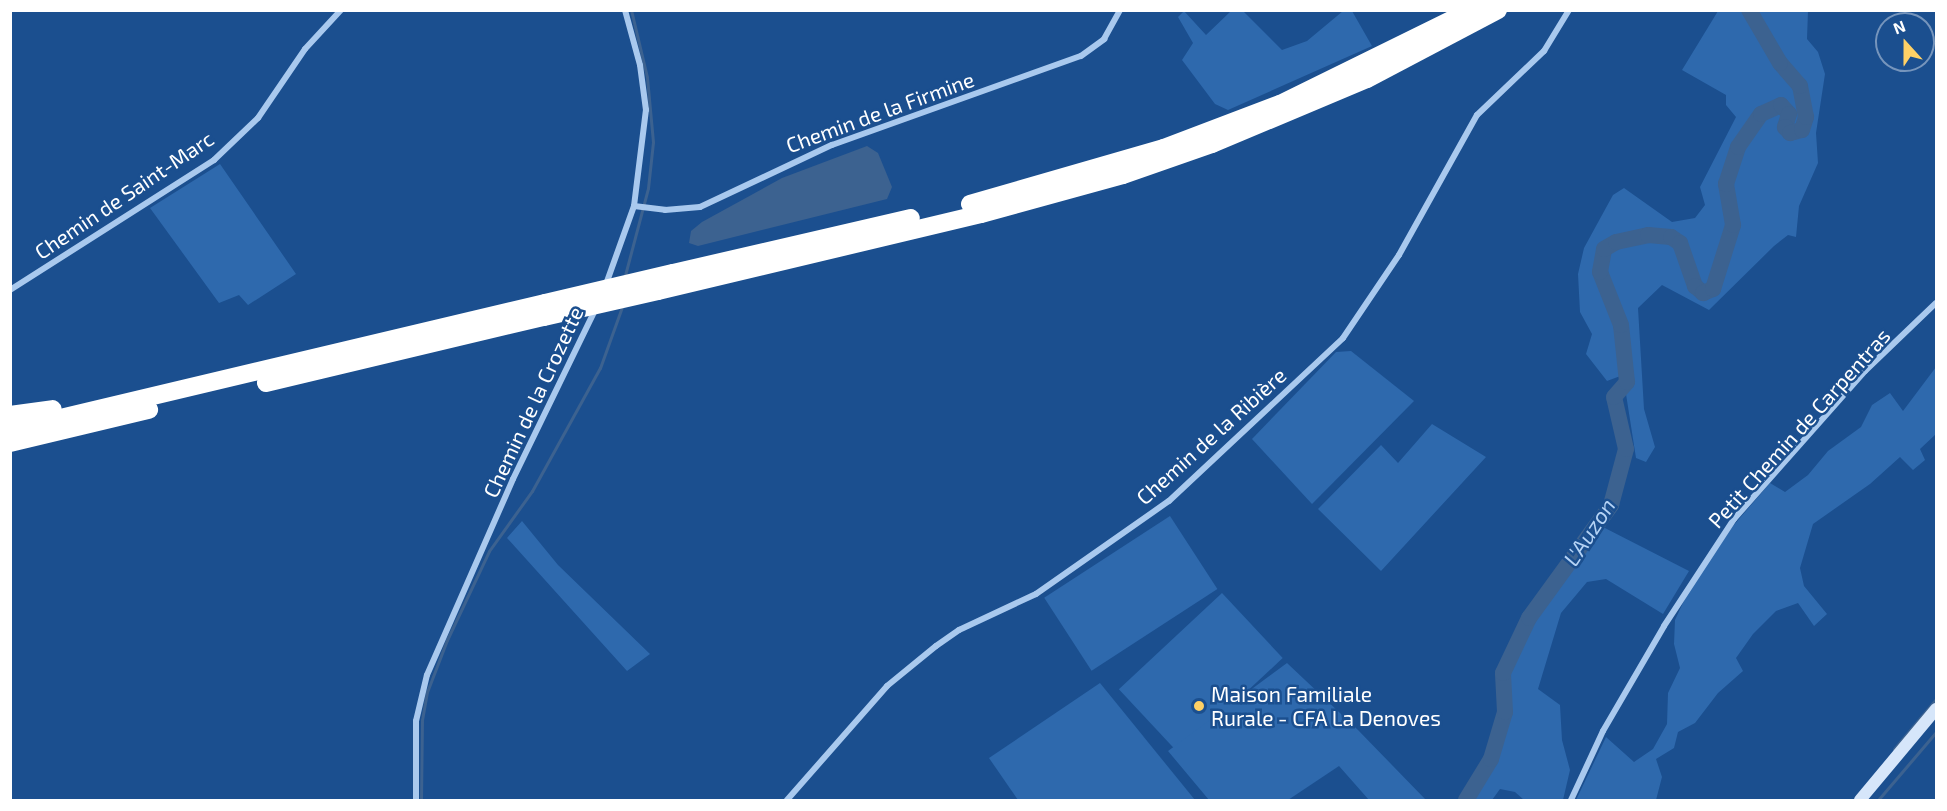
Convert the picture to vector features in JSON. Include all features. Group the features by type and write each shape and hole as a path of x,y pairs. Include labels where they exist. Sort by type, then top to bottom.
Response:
{"highway":[{"path":"10,443 168,400 544,310 674,273 978,202 1164,148 1290,99 1472,10"},
{"path":"544,310 658,291 981,214 1134,171 1212,144 1367,79 1498,10"},
{"path":"10,415 168,400"},
{"path":"10,430 168,400"},
{"path":"10,455 168,400"}],"main road":[{"path":"1860,801 1936,709"}],"street":[{"name":"Chemin de Saint-Marc","path":"10,290 214,160 258,118 305,49 341,10"},
{"name":"Chemin de la Crozette","path":"416,801 416,721 427,675 513,479 590,322 634,206 646,110 640,65 625,10"},
{"name":"Chemin de la Firmine","path":"634,206 665,210 700,207 832,145 1081,56 1104,39 1120,10"},
{"name":"Chemin de la Ribière","path":"787,801 887,686 936,646 960,630 1036,594 1169,501 1342,338 1399,255 1477,115 1544,51 1569,10"},
{"name":"Petit Chemin de Carpentras","path":"1571,801 1603,731 1664,626 1734,519 1865,371 1936,303"}],"shaded area":[{"path":"1184,11 1206,35 1231,11 1243,11 1282,50 1307,41 1343,11 1352,11 1372,46 1228,110 1215,104 1182,60 1193,43 1178,17"},
{"path":"1718,11 1808,11 1807,39 1818,52 1825,74 1816,133 1818,163 1799,206 1796,237 1788,235 1774,246 1709,310 1662,285 1638,308 1644,409 1655,447 1646,462 1636,458 1623,375 1607,381 1586,354 1592,334 1580,312 1578,274 1584,248 1613,195 1624,188 1672,222 1695,218 1705,205 1700,187 1736,117 1726,105 1726,95 1682,70"},
{"path":"867,146 878,153 892,187 887,199 698,246 689,243 691,231 702,222 782,178"},
{"path":"220,164 296,274 248,305 239,295 219,303 150,208"},
{"path":"1351,351 1414,401 1312,504 1252,439 1336,352"},
{"path":"1936,367 1936,434 1920,449 1925,460 1913,470 1900,457 1870,484 1813,524 1800,568 1804,586 1827,614 1814,626 1798,603 1776,611 1753,634 1736,658 1743,671 1718,693 1695,723 1678,732 1674,748 1656,759 1662,777 1656,800 1576,800 1606,737 1634,762 1653,749 1667,724 1668,693 1680,668 1674,644 1675,620 1688,592 1733,526 1770,483 1785,492 1808,475 1828,451 1861,427 1872,405 1890,393 1903,411"},
{"path":"1432,424 1486,457 1381,571 1318,509 1381,445 1398,463"},
{"path":"1170,516 1217,589 1092,671 1044,598"},
{"path":"522,521 558,565 650,654 627,671 507,538"},
{"path":"1601,526 1689,571 1663,614 1606,579 1587,582 1561,613 1538,689 1560,705 1562,740 1570,770 1563,800 1524,800 1515,792 1500,789 1492,800 1471,800 1496,761 1509,713 1507,675 1533,620"},
{"path":"1222,593 1283,658 1180,754 1119,689"},
{"path":"1287,663 1358,730 1426,800 1369,800 1339,766 1288,800 1209,800 1168,751"},
{"path":"1100,683 1195,800 1018,800 989,758"}],"waterway":[{"path":"624,279 648,188 653,142 647,77 631,10"},
{"name":"L'Auzon","path":"1466,800 1491,759 1505,712 1503,673 1529,618 1611,505 1626,449 1614,397 1627,382 1621,325 1600,272 1604,249 1616,242 1648,235 1671,237 1680,243 1695,286 1703,293 1713,289 1733,225 1726,184 1738,147 1761,114 1781,105 1789,114 1785,127 1790,133 1802,130 1806,117 1800,86 1780,63 1749,10"},
{"path":"421,800 422,720 427,692 447,640 489,551 532,491 600,368 622,307"},
{"path":"1894,749 1936,699"},
{"path":"1878,800 1936,732"}],"place":[{"name":"Maison Familiale Rurale - CFA La Denoves","path":"1199,706"}]}
